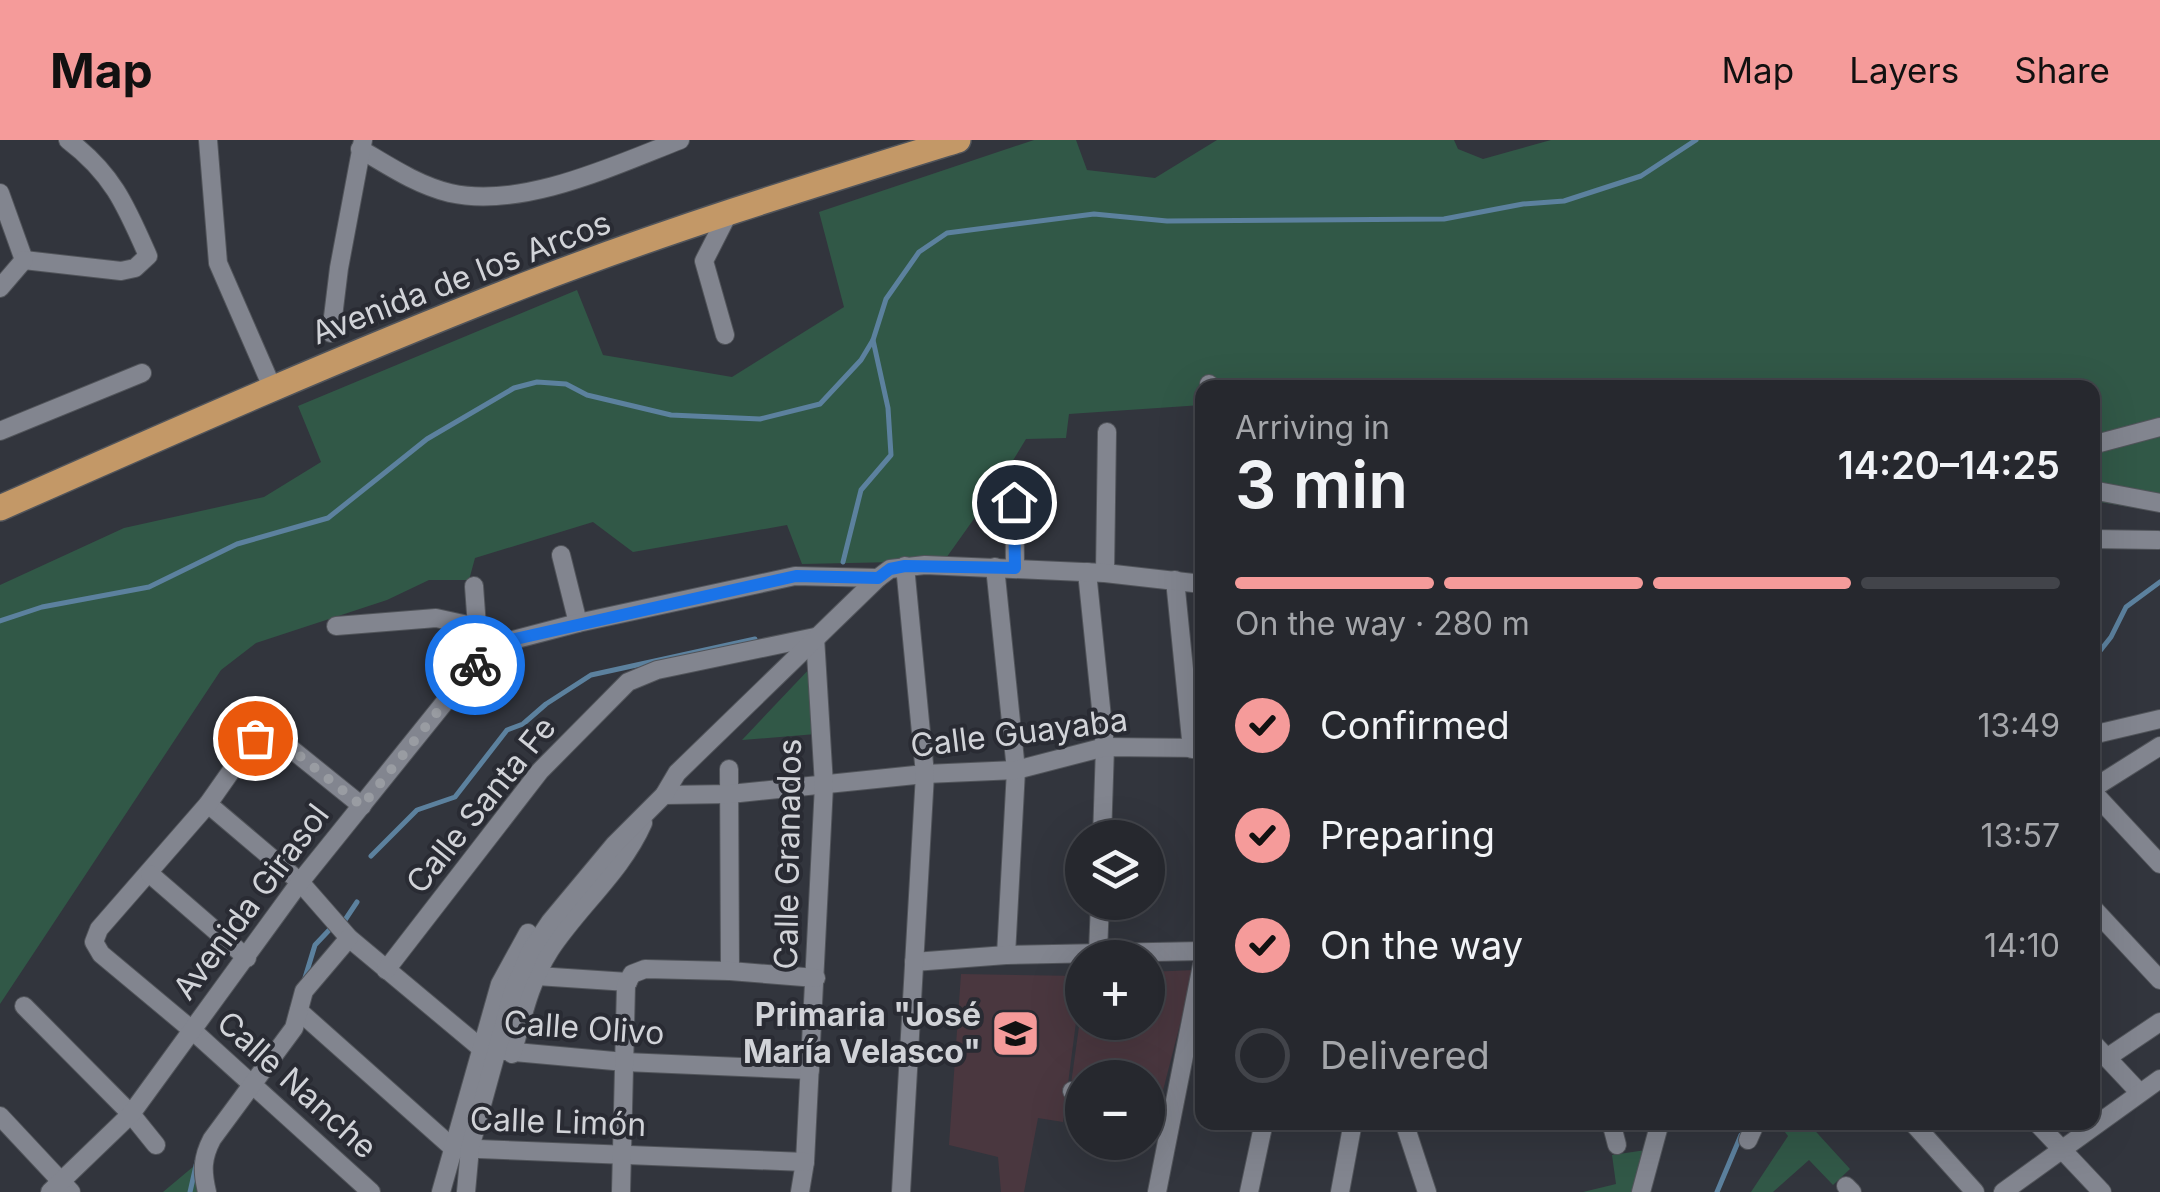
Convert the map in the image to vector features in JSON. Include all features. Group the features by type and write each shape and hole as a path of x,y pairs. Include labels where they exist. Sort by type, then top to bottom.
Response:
{"main road":[{"name":"Avenida de los Arcos","path":"0,508 272,387 528,284 729,212 958,140"}],"street":[{"path":"24,260 121,271 135,268 148,256 123,198 96,161 68,140"},
{"path":"208,140 218,262 272,387"},
{"path":"332,333 338,268 362,144 415,181 449,193 487,198 555,185 680,140"},
{"path":"0,193 24,260"},
{"path":"725,335 704,261 729,212"},
{"path":"0,288 24,260"},
{"path":"0,431 142,373"},
{"path":"2100,443 2160,428"},
{"path":"1103,820 1105,747 1096,572 1108,432"},
{"path":"1014,470 1015,568"},
{"path":"2100,492 2160,503"},
{"path":"2100,539 2158,540"},
{"path":"561,555 578,623"},
{"path":"901,1192 925,774 905,566"},
{"path":"441,1192 462,1148 497,1052 513,992 530,952 550,922 664,794 677,772 878,578 890,569 905,566 995,567 1096,572 1195,583"},
{"path":"995,567 1016,770 1006,955"},
{"path":"474,586 477,627 490,646 796,576 878,578"},
{"path":"1175,580 1195,734"},
{"path":"336,626 436,618 477,627"},
{"name":"Calle Santa Fe","path":"386,970 540,771 628,682 658,670 815,636"},
{"name":"Calle Granados","path":"800,1192 806,1162 824,785 815,636"},
{"name":"Avenida Girasol","path":"61,1189 131,1114 300,882 490,646"},
{"path":"2100,733 2160,719"},
{"path":"247,958 150,874 208,804 255,738 264,734 274,735 362,806"},
{"name":"Calle Guayaba","path":"664,794 730,794 925,774 1016,770 1105,747 1195,749"},
{"path":"2100,785 2157,753"},
{"path":"729,769 730,971"},
{"path":"497,1052 500,984 540,915 607,836 665,777 677,772"},
{"path":"2100,799 2160,864"},
{"name":"Calle Olivo","path":"208,804 300,882 347,936 386,970 497,1052 810,1070"},
{"path":"497,1052 573,918 632,848 648,811"},
{"name":"Calle Nanche","path":"150,874 98,929 94,942 101,954 192,1030 371,1192"},
{"path":"2100,916 2160,980"},
{"path":"207,1192 202,1171 212,1139 246,1080 294,1028 304,990 347,936"},
{"path":"1165,952 1195,952"},
{"path":"914,962 1065,953"},
{"path":"537,976 630,978 645,969 816,978"},
{"path":"620,1192 630,978"},
{"path":"24,1006 131,1114 156,1145"},
{"name":"Calle Limón","path":"299,1011 462,1148 806,1162"},
{"path":"2108,1057 2160,1022"},
{"path":"1157,1192 1170,1117 1194,1044"},
{"path":"2100,1050 2139,1092"},
{"path":"2100,1121 2160,1079"},
{"path":"0,1116 61,1189"},
{"path":"1165,1116 1170,1117"},
{"path":"1249,1192 1262,1130"},
{"path":"1340,1192 1352,1130"},
{"path":"1407,1130 1427,1192"},
{"path":"1613,1130 1617,1145"},
{"path":"1641,1192 1658,1130"},
{"path":"1919,1130 1975,1192"},
{"path":"2043,1130 2102,1192"},
{"path":"2003,1192 2087,1130"},
{"path":"462,1148 466,1192"}],"shaded area":[{"path":"1194,970 1165,1083 1165,1060 1074,1060 1077,1040 1165,1040 1165,971"},
{"name":"Primaria \"José María Velasco\"","path":"961,974 1065,976 1065,1040 1074,1040 1071,1060 1065,1060 1063,1122 1038,1118 1024,1192 1001,1192 998,1157 949,1145"}],"green space":[{"path":"1034,140 1076,140 1087,170 1155,178 1217,140 1454,140 1458,149 1483,159 1551,140 2160,140 2160,512 2100,502 2100,380 1195,380 1195,405 1069,414 1066,438 1026,439 944,561 802,564 787,525 633,552 593,522 475,558 469,580 429,580 387,600 256,643 221,670 0,1004 0,585 124,528 264,497 321,462 298,406 577,290 603,355 732,377 844,307 819,212"},
{"path":"813,665 816,734 742,740"},
{"path":"1783,1130 1814,1130 1850,1169 1833,1185 1809,1160 1773,1192 1751,1192 1788,1136"},
{"path":"1646,1150 1634,1192 1583,1192 1616,1184 1612,1155"},
{"path":"194,1166 198,1192 163,1192"}],"waterway":[{"path":"0,621 42,607 149,587 237,544 328,518 427,439 514,388 537,382 566,384 587,395 671,415 760,419 820,404 861,360 873,340 886,299 919,252 947,233 1094,214 1167,221 1444,219 1523,204 1564,201 1641,176 1696,140"},
{"path":"843,562 861,490 891,455 888,408 873,340"},
{"path":"2100,651 2126,607 2160,582"},
{"path":"371,856 417,810 455,797 507,730 523,724 591,675 755,639"},
{"path":"343,923 357,902"},
{"path":"304,981 315,945 333,926"},
{"path":"1717,1192 1741,1135"},
{"path":"190,1192 197,1161"}],"way so far":[{"path":"255,738 274,735 362,806 475,665"}],"place":[{"name":"Primaria \"José María Velasco\"","path":"1016,1033"}],"route":[{"path":"475,665 490,646 502,642 796,576 878,578 890,569 926,565 1015,568 1014,502"}]}
